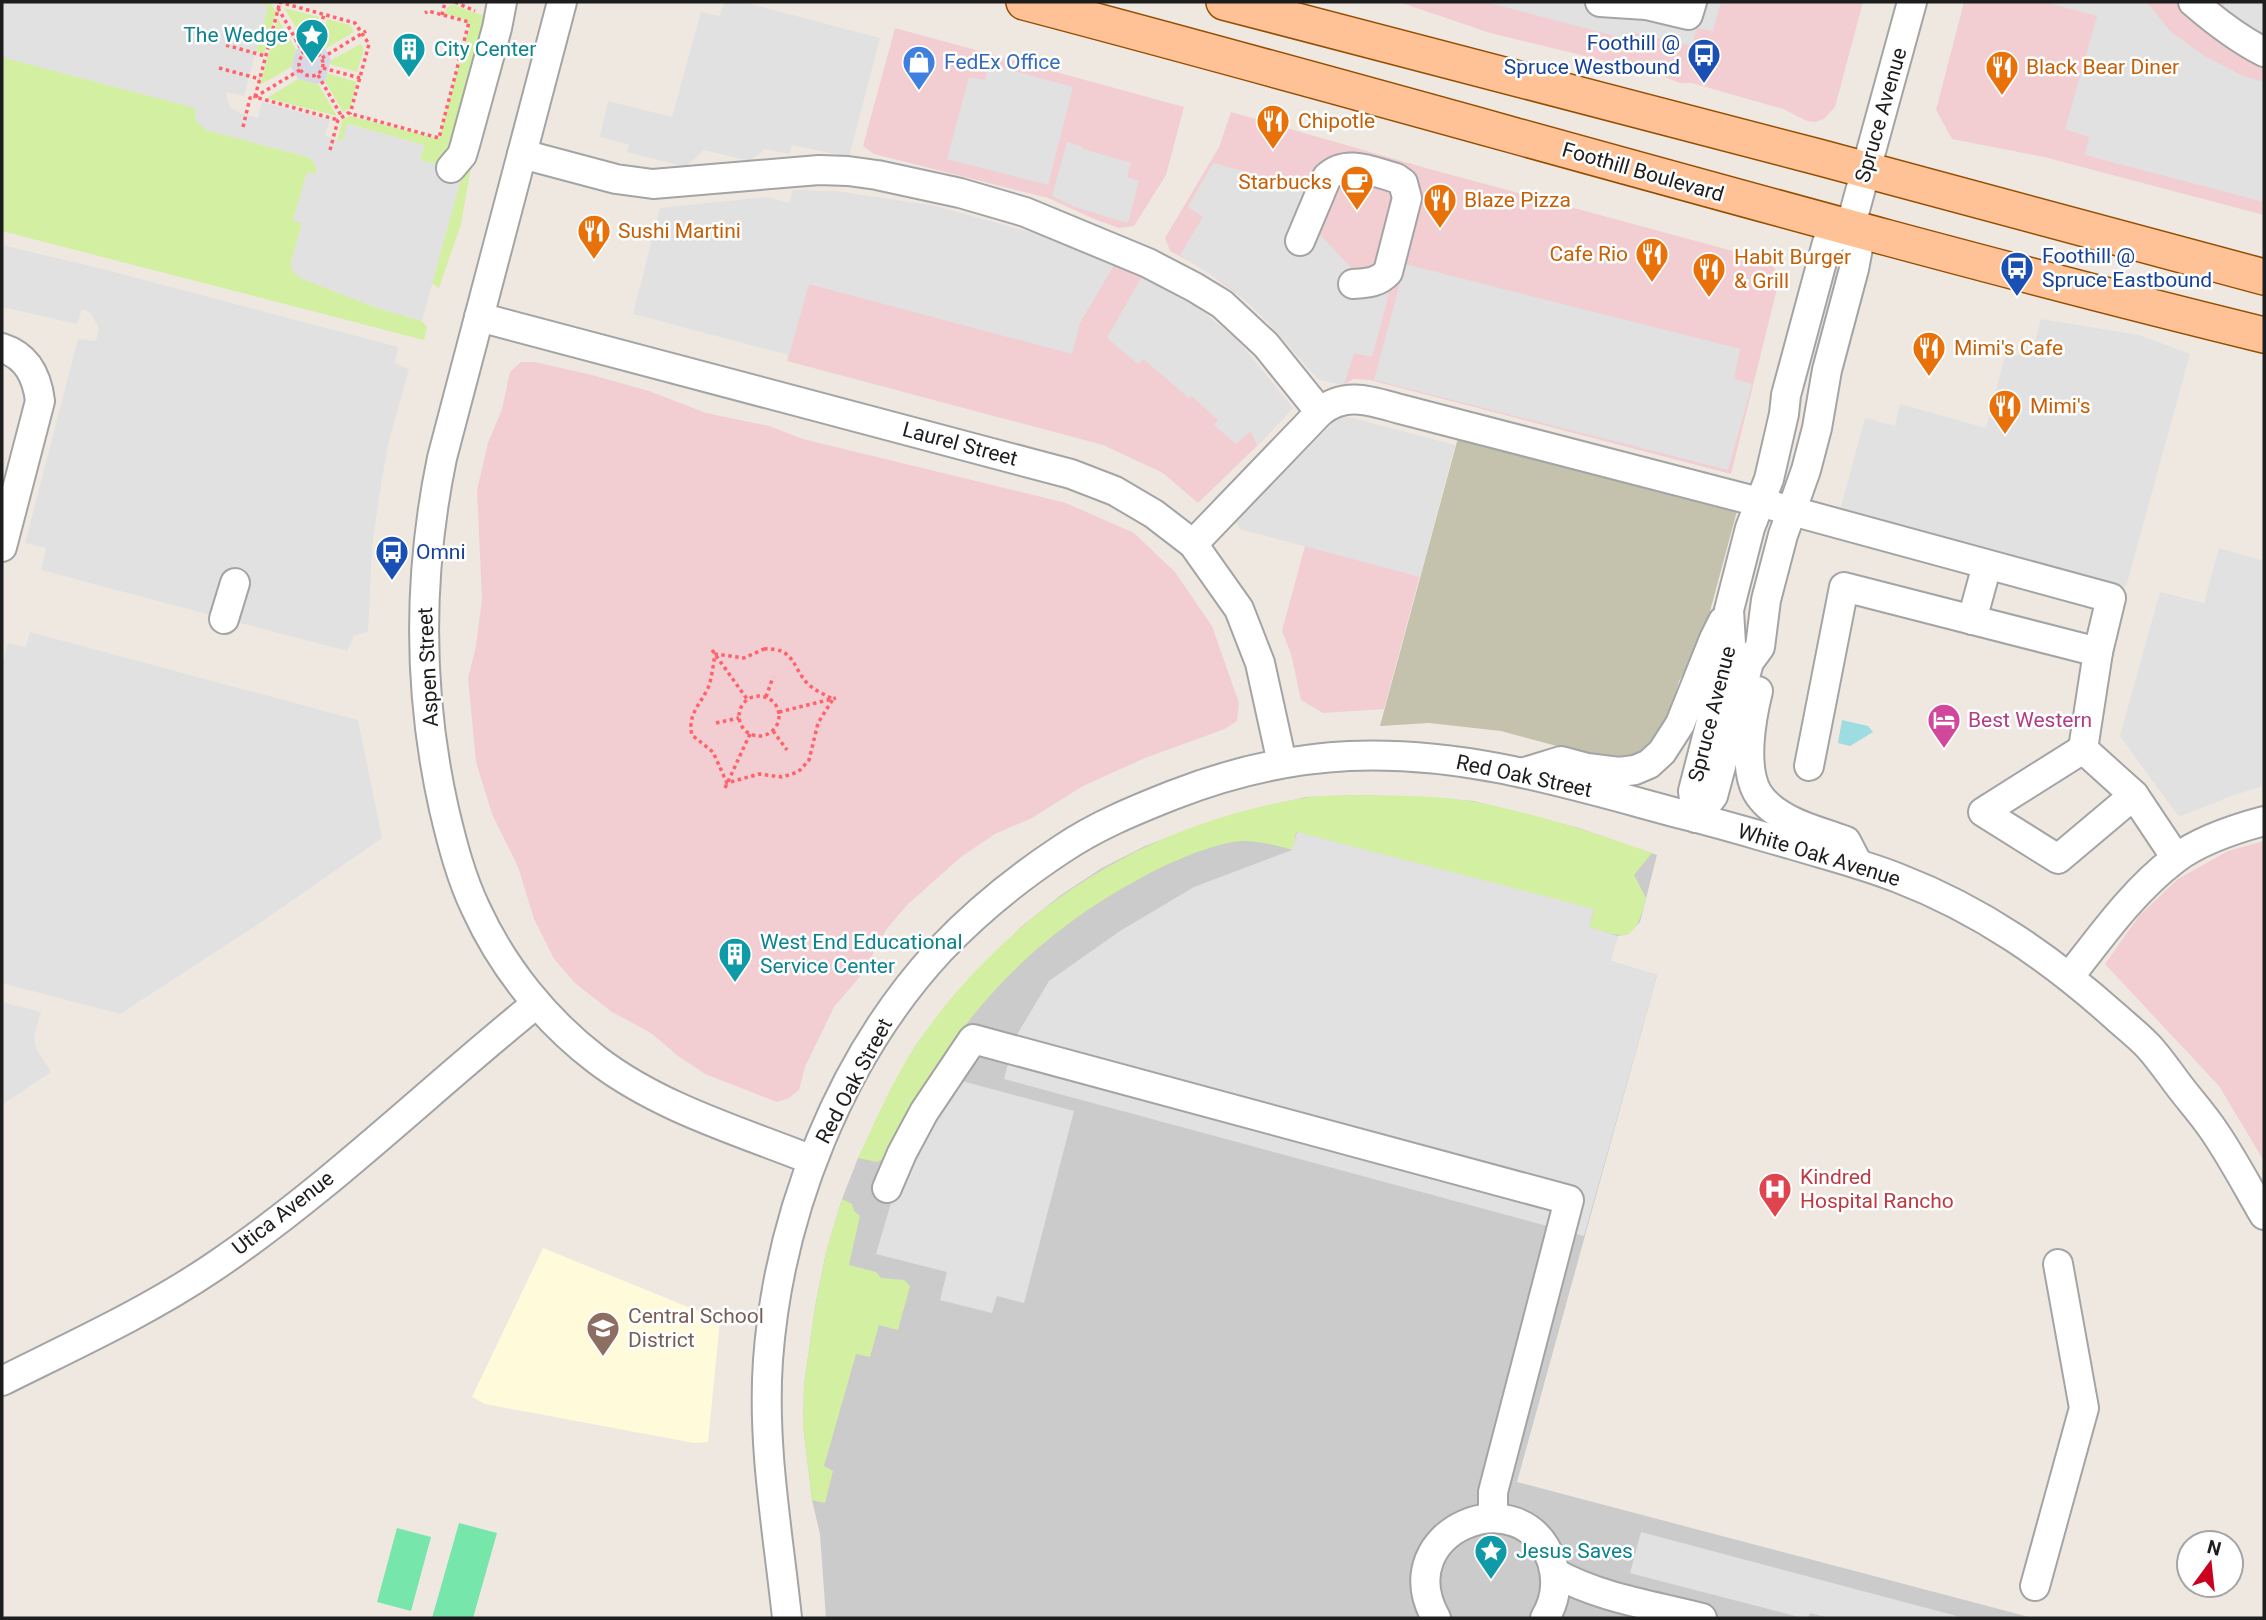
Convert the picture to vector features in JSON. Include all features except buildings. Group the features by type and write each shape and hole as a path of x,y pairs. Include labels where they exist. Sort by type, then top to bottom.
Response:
{"main road":[{"name":"Foothill Boulevard","path":"1024,2 1850,228 2264,335"},
{"path":"1224,2 2264,277"}],"street":[{"path":"452,168 466,145 502,2"},
{"name":"Aspen Street","path":"562,2 442,458 430,520 424,606 426,695 440,790 461,870 475,909 494,943 536,1004 565,1033 596,1060 647,1092 684,1110 812,1160"},
{"path":"1601,2 1646,5 1688,15 1692,2"},
{"name":"Spruce Avenue","path":"1696,817 1713,796 1749,662 1760,647 1766,600 1790,512 1811,449 1827,370 1854,269 1858,248 1850,228 1912,2"},
{"path":"2193,2 2247,43 2264,51"},
{"path":"522,154 616,179 653,184 819,170 848,171 960,193 1025,212 1148,263 1222,304 1266,345 1320,412"},
{"path":"1300,241 1327,177 1334,170 1350,166 1396,178 1403,183 1407,198 1388,272 1382,279 1372,283 1353,284"},
{"name":"Spruce Avenue","path":"1696,817 1693,791 1731,644 1729,610 1750,528 1769,479 1786,395 1827,243 1850,228"},
{"name":"Laurel Street","path":"479,317 1071,474 1125,497 1154,514 1193,544 1239,609 1260,663 1282,763"},
{"path":"2,348 19,356 31,369 38,383 40,401 2,547"},
{"path":"1193,544 1320,412 1331,402 1349,399 1371,401 1759,502 2111,598 2098,652 2083,749 1983,812 2058,859 2134,795"},
{"path":"1972,620 1987,565"},
{"path":"224,618 235,583"},
{"path":"1809,766 1844,587 2098,652"},
{"path":"1525,772 1561,761 1619,772 1636,770 1648,764 1662,752 1680,724 1714,639 1729,610"},
{"path":"1760,647 1763,666 1752,718 1750,751 1752,778 1758,793 1770,807 1790,820 1846,841 1858,864"},
{"path":"2083,749 2134,795 2176,858"},
{"name":"Red Oak Street","path":"787,1618 768,1468 766,1404 774,1306 788,1240 812,1160 846,1087 887,1016 940,951 1001,893 1065,846 1132,811 1206,782 1282,763 1344,756 1385,755 1480,763 1525,772 1696,817"},
{"name":"White Oak Avenue","path":"1696,817 1900,878 2007,932 2070,976 2150,1048 2214,1131 2264,1214"},
{"path":"2070,976 2122,909 2176,858 2229,830 2264,821"},
{"name":"Utica Avenue","path":"2,1381 161,1299 211,1268 287,1213 536,1004"},
{"path":"887,1188 924,1112 973,1039 1569,1200 1493,1492 1493,1517"},
{"path":"2035,1586 2084,1408 2057,1264"},
{"path":"1436,1618 1429,1607 1425,1589 1426,1570 1432,1553 1443,1538 1457,1526 1474,1519 1493,1517 1515,1522 1534,1534 1548,1552 1555,1573 1556,1591 1552,1608 1545,1618"},
{"path":"1555,1573 1577,1585 1635,1604 1655,1606 1702,1618"}],"path":[{"path":"255,97 279,2 355,23 364,32 369,44 350,114"},
{"path":"442,15 445,2"},
{"path":"278,8 304,54"},
{"path":"255,97 340,118 350,114 439,138 469,22 428,11 425,13"},
{"path":"314,52 324,14"},
{"path":"322,58 364,32"},
{"path":"226,45 265,56"},
{"path":"314,52 322,58 323,68 317,75 308,76 300,69 299,63 304,54 314,52"},
{"path":"219,68 260,79"},
{"path":"323,68 360,78"},
{"path":"243,127 250,98 300,69"},
{"path":"317,75 340,118 330,150"},
{"path":"714,652 744,658 764,649 787,654 794,660 806,682 835,699"},
{"path":"714,652 747,699"},
{"path":"714,652 709,684 692,713 691,731 695,739 716,756 726,785"},
{"path":"766,697 773,677"},
{"path":"760,695 777,705 779,719 772,731 760,736 750,734 743,728 739,709 747,699 760,695"},
{"path":"779,712 835,699"},
{"path":"726,785 759,774 782,777 803,767 809,760 818,723 835,699"},
{"path":"716,723 739,718"},
{"path":"772,731 787,750"},
{"path":"726,785 750,734"}],"shaded area":[{"path":"2,2 252,2 268,6 244,96 227,92 231,108 258,118 262,102 330,120 325,136 342,141 347,124 424,145 420,160 463,171 422,321 374,307 300,278 292,271 291,264 302,223 293,221 307,172 316,174 317,170 308,157 206,130 196,121 195,108 2,57"},
{"path":"724,2 743,2 880,38 849,157 792,145 789,154 765,149 750,161 703,150 686,167 627,152 629,145 600,137 608,101 672,117 701,12 720,16"},
{"path":"1399,2 1863,2 1835,107 1824,119 1815,122 1783,109 1692,83 1680,83 1651,72 1490,33"},
{"path":"1486,2 1721,2 1713,31 1697,28 1692,46 1633,32 1630,40"},
{"path":"1964,2 2264,2 2264,215 2044,157 1952,139 1936,110"},
{"path":"2045,2 2147,2 2170,31 2203,55 2243,76 2264,82 2264,202 2085,155 2089,137 2065,129 2097,16"},
{"path":"2225,2 2264,2 2264,35 2223,8"},
{"path":"895,28 1184,107 1166,175 1134,226 1119,228 1048,198 874,154 863,146"},
{"path":"306,44 325,49 331,60 325,81 318,84 298,79 291,67 296,50"},
{"path":"989,64 1073,87 1048,185 947,159 969,77 985,80"},
{"path":"1231,112 1770,261 1780,277 1731,474 1370,380 1353,379 1344,385 1318,379 1244,299 1202,268 1170,251 1165,238 1219,147"},
{"path":"1067,142 1131,163 1127,177 1139,181 1128,223 1075,207 1052,196"},
{"path":"1213,163 1306,188 1300,214 1371,288 1389,294 1372,357 1354,353 1344,385 1318,379 1244,299 1180,255 1203,217 1188,207"},
{"path":"793,190 843,192 1063,243 1114,265 1154,283 1200,310 1236,339 1293,408 1198,503 1163,473 1103,445 787,361 799,314 764,304"},
{"path":"793,190 843,192 936,206 1030,232 1114,265 1080,323 1072,354 809,284 789,355 633,314 660,208 767,197 789,203"},
{"path":"2,245 398,347 395,363 409,369 389,441 381,484 372,548 368,632 354,636 347,651 41,570 46,548 25,543 78,339 96,341 99,329 91,313 82,309 77,324 2,307"},
{"path":"1405,264 1740,349 1734,379 1752,384 1728,470 1374,380"},
{"path":"1141,278 1200,310 1236,339 1293,408 1257,446 1251,431 1236,444 1214,425 1218,420 1192,396 1189,398 1143,359 1138,364 1107,338"},
{"path":"2041,319 2139,335 2190,354 2126,587 1840,510 1865,418 1895,426 1900,404 1986,428 2006,352 2031,358"},
{"path":"521,362 535,362 592,375 649,391 706,413 769,426 803,439 1066,503 1134,533 1175,572 1212,626 1239,703 1237,721 1225,729 1145,758 1083,786 1032,818 995,834 961,857 907,905 886,930 862,974 834,1007 805,1067 799,1090 789,1098 777,1102 705,1074 651,1033 612,1012 576,984 554,959 534,919 518,867 492,814 476,762 468,678 476,646 482,599 477,490 488,443 502,409 510,372"},
{"path":"1341,415 1455,445 1420,577 1240,529 1235,521"},
{"path":"1458,438 1737,511 1702,641 1679,681 1666,725 1647,749 1626,761 1598,757 1501,731 1429,723 1380,726"},
{"path":"1455,445 1384,709 1323,713 1301,700 1291,654 1282,631 1305,546 1240,529"},
{"path":"2219,548 2264,561 2264,786 2179,817 2120,736 2160,592 2204,603"},
{"path":"30,632 358,720 382,838 254,927 120,1014 2,983 2,667 8,643 26,647"},
{"path":"1357,795 1473,801 1579,828 1657,855 1640,922 1628,934 1618,936 1610,961 1657,975 1517,1482 2033,1618 826,1618 820,1534 812,1500 803,1425 804,1385 815,1307 826,1252 842,1199 858,1158 915,1046 950,1000 1021,927 1061,895 1102,868 1145,846 1253,809 1306,797"},
{"path":"1297,832 1594,909 1589,927 1618,936 1610,961 1657,975 1584,1236 1004,1079 1015,1038 1049,981 1120,931 1194,887 1292,850"},
{"path":"2264,841 2264,1161 2219,1086 2105,964 2139,916 2178,879 2228,851"},
{"path":"2,1002 41,1012 34,1036 36,1049 51,1072 2,1105"},
{"path":"954,1079 1074,1111 1024,1303 997,1296 992,1313 940,1300 947,1272 876,1254 903,1162"},
{"name":"Central School District","path":"543,1248 720,1320 708,1442 694,1443 485,1404 472,1397"},
{"path":"1641,1532 1964,1618 1829,1618 1810,1613 1808,1618 1803,1618 1641,1576 1630,1573"}],"green space":[{"path":"253,2 270,2 276,12 264,54 256,51 268,6"},
{"path":"453,4 493,18 446,160 433,164 420,160 424,145 348,124 343,141 337,140 343,119 350,116 439,139 470,25 467,24 468,20 445,14 447,8"},
{"path":"284,8 319,17 312,45 306,44"},
{"path":"278,19 296,50 291,67 260,85"},
{"path":"327,19 350,25 354,32 325,49 320,48"},
{"path":"512,22 501,76 484,115 474,150 461,224 439,288 432,283 463,171"},
{"path":"361,44 364,49 357,72 330,64 331,60"},
{"path":"2,57 196,108 195,114 206,130 308,157 317,172 316,175 307,173 293,220 302,223 291,264 374,307 422,321 427,327 424,340 2,231"},
{"path":"327,73 357,82 350,108 343,112 325,81"},
{"path":"298,79 318,84 337,116 267,98"},
{"path":"1357,795 1431,797 1475,802 1542,818 1652,853 1634,875 1646,898 1638,922 1634,930 1628,933 1613,934 1589,927 1594,910 1296,832 1293,850 1247,841 1217,846 1163,867 1098,903 1058,931 1022,962 960,1032 908,1113 885,1158 877,1162 858,1158 892,1086 916,1045 952,997 993,954 1037,915 1084,881 1135,852 1189,829 1245,811 1304,798"},
{"path":"842,1199 852,1204 854,1211 860,1216 849,1265 876,1272 881,1278 904,1280 910,1286 898,1330 879,1325 870,1357 856,1354 824,1466 833,1471 825,1503 812,1500 803,1425 804,1385 826,1252"},
{"path":"459,1523 497,1533 473,1618 432,1618"},
{"path":"397,1528 431,1537 411,1611 377,1602"}],"water":[{"path":"1842,720 1868,726 1873,732 1850,746 1838,743"}],"place":[{"name":"The Wedge","path":"312,65"},
{"name":"City Center","path":"409,79"},
{"name":"Foothill @ Spruce Westbound","path":"1704,85"},
{"name":"FedEx Office","path":"919,92"},
{"name":"Black Bear Diner","path":"2002,97"},
{"name":"Chipotle","path":"1273,151"},
{"name":"Starbucks","path":"1357,212"},
{"name":"Blaze Pizza","path":"1440,230"},
{"name":"Sushi Martini","path":"594,261"},
{"name":"Cafe Rio","path":"1652,284"},
{"name":"Foothill @ Spruce Eastbound","path":"2017,298"},
{"name":"Habit Burger & Grill","path":"1709,299"},
{"name":"Mimi's Cafe","path":"1929,378"},
{"name":"Mimi's","path":"2005,436"},
{"name":"Omni","path":"392,582"},
{"name":"Best Western","path":"1944,750"},
{"name":"West End Educational Service Center","path":"735,984"},
{"name":"Kindred Hospital Rancho","path":"1775,1219"},
{"name":"Central School District","path":"603,1358"},
{"name":"Jesus Saves","path":"1491,1581"}]}
